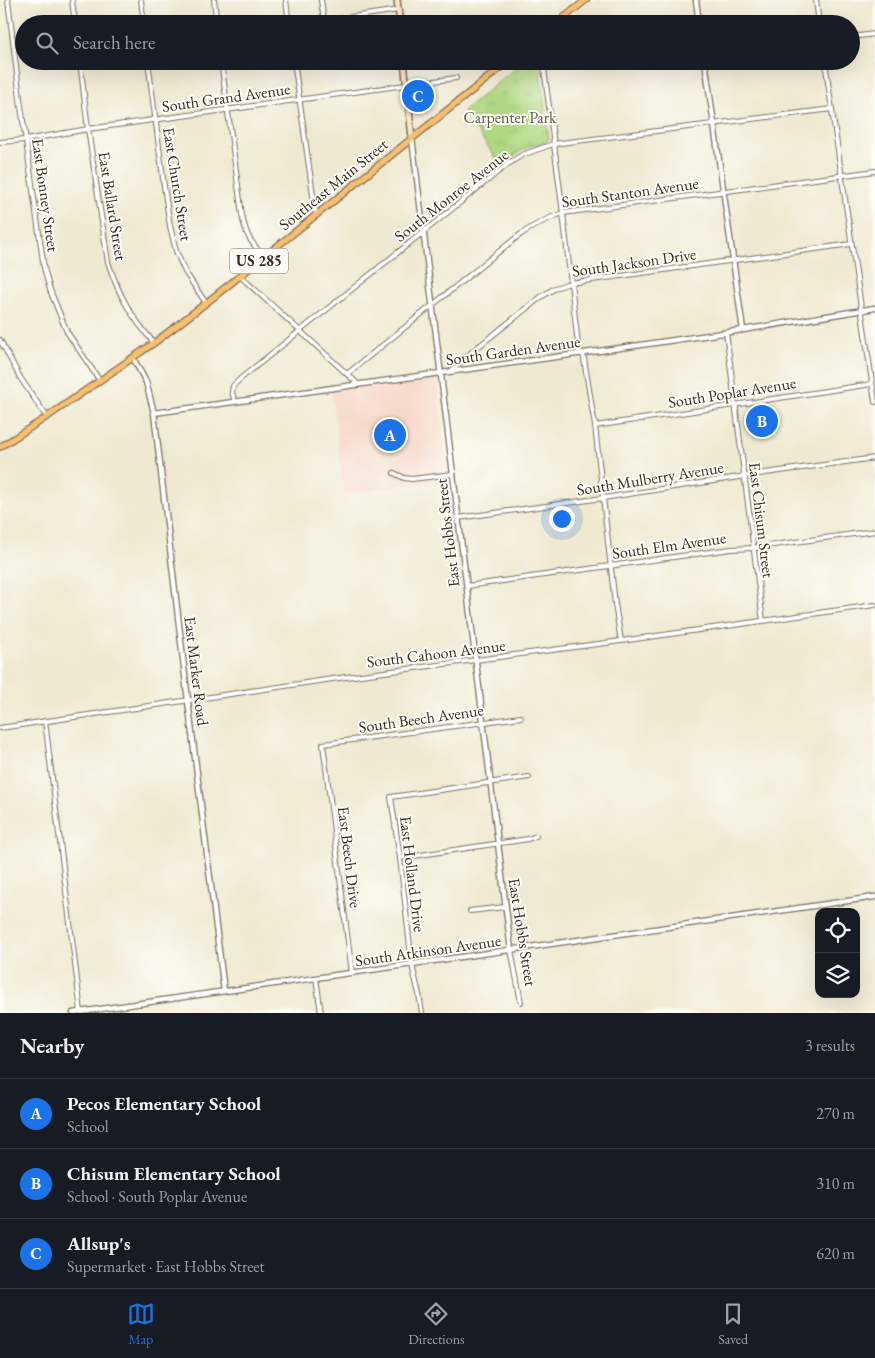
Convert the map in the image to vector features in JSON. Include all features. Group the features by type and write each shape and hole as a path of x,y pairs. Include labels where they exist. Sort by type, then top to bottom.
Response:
{"main road":[{"path":"397,0 399,15"},
{"path":"567,15 586,0"},
{"name":"East Hobbs Street","path":"405,70 412,138"},
{"name":"Southeast Main Street","path":"0,447 154,343 498,70"}],"street":[{"name":"East Bonney Street","path":"8,0 15,54"},
{"path":"72,0 74,15"},
{"path":"141,0 143,15"},
{"path":"214,0 216,15"},
{"path":"286,0 288,15"},
{"path":"322,0 323,15"},
{"path":"696,0 698,15"},
{"path":"816,0 818,15"},
{"path":"365,15 399,10"},
{"path":"860,36 875,34"},
{"name":"East Bonney Street","path":"17,70 44,268 50,290 67,332 100,381"},
{"name":"East Ballard Street","path":"81,70 108,262 114,281 126,305 139,326 154,343"},
{"name":"East Church Street","path":"149,70 170,226 176,251 185,272 206,303"},
{"path":"222,70 245,232 264,257"},
{"path":"295,70 316,216"},
{"path":"544,70 570,282 594,426 610,566 621,641"},
{"path":"706,70 743,330"},
{"path":"826,70 875,402"},
{"name":"South Grand Avenue","path":"0,142 26,140 88,129 456,78"},
{"name":"South Monroe Avenue","path":"235,402 232,392 233,386 508,164 522,155 553,144 832,109"},
{"name":"East Hobbs Street","path":"412,138 505,908 521,1002"},
{"name":"South Stanton Avenue","path":"349,372 532,226 547,218 563,213 875,172"},
{"name":"South Jackson Drive","path":"450,372 474,350 541,297 570,282 851,244"},
{"path":"240,276 300,331 349,372 358,384"},
{"name":"South Garden Avenue","path":"154,413 743,330 875,308"},
{"name":"East Chisum Street","path":"726,332 763,621"},
{"path":"0,340 14,368 47,417"},
{"name":"East Marker Road","path":"133,358 146,382 154,413 224,991"},
{"name":"South Poplar Avenue","path":"594,426 872,384"},
{"name":"South Mulberry Avenue","path":"458,518 875,458"},
{"path":"394,473 404,478 412,479 453,474"},
{"name":"South Elm Avenue","path":"466,586 731,549 753,548 875,532"},
{"name":"South Cahoon Avenue","path":"0,728 346,677 875,605"},
{"name":"South Beech Avenue","path":"323,744 521,717"},
{"path":"45,721 81,1012"},
{"name":"East Beech Drive","path":"323,744 352,973"},
{"path":"490,783 529,777"},
{"name":"East Holland Drive","path":"422,1013 412,965 391,797 490,783"},
{"path":"400,858 528,839 536,836"},
{"name":"South Atkinson Avenue","path":"73,1013 875,898"},
{"path":"470,911 505,908"},
{"path":"316,978 321,1013"}],"shaded area":[{"path":"436,377 449,480 344,493 331,390"}],"green space":[{"name":"Carpenter Park","path":"513,70 540,70 549,139 544,143 525,149 501,165 463,111"}],"place":[{"name":"Allsup's","path":"418,96"},
{"name":"Chisum Elementary School","path":"762,421"},
{"name":"Pecos Elementary School","path":"390,435"}]}
